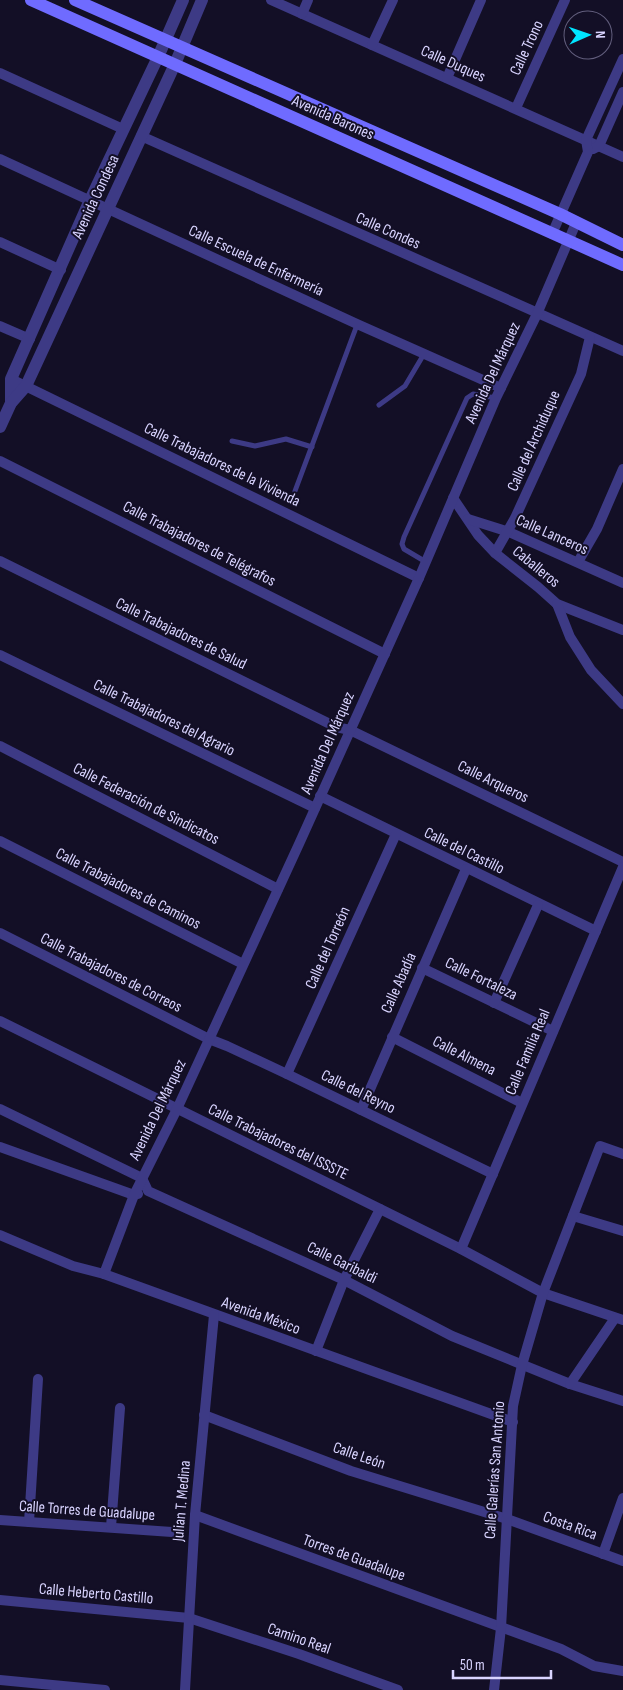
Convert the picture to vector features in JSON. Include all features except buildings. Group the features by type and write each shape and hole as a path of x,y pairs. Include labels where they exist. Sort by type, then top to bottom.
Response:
{"main road":[{"name":"Avenida Barones","path":"31,0 623,265"},
{"name":"Avenida Barones","path":"75,0 93,4 165,41 560,214 623,245"},
{"path":"376,155 383,137"}],"street":[{"name":"Avenida Condesa","path":"0,427 6,409 11,379 61,270 90,200 183,0"},
{"name":"Avenida Condesa","path":"6,409 26,386 175,64 202,0"},
{"name":"Calle Duques","path":"271,0 623,157"},
{"path":"302,14 308,0"},
{"path":"372,45 392,0"},
{"path":"446,78 481,0"},
{"name":"Calle Trono","path":"516,108 565,0"},
{"path":"552,234 588,152 586,140 623,59"},
{"path":"0,73 123,129"},
{"path":"588,152 599,146 623,92"},
{"name":"Calle Condes","path":"141,136 623,352"},
{"name":"Calle Escuela de Enfermería","path":"0,160 424,354 499,393"},
{"name":"Avenida Del Márquez","path":"104,1274 134,1195 209,1039 386,654 499,393 537,314 576,223"},
{"path":"0,242 61,270"},
{"path":"0,326 30,339"},
{"name":"Calle del Archiduque","path":"495,554 509,532 581,374 590,337"},
{"name":"Calle Trabajadores de la Vivienda","path":"11,379 420,578"},
{"name":"Calle Trabajadores de Telégrafos","path":"0,461 386,654"},
{"path":"578,562 597,529 622,475"},
{"name":"Caballeros","path":"453,498 478,535 495,554 557,604 623,630"},
{"name":"Calle Lanceros","path":"468,519 509,532 623,583"},
{"name":"Calle Trabajadores de Salud","path":"0,561 336,727 350,730"},
{"path":"557,604 570,637 591,670 623,704"},
{"path":"610,624 623,621"},
{"name":"Calle Trabajadores del Agrario","path":"0,655 315,808"},
{"name":"Calle Arqueros","path":"350,730 623,862"},
{"name":"Calle Federación de Sindicatos","path":"0,746 278,889"},
{"name":"Calle del Castillo","path":"320,796 596,932"},
{"name":"Calle del Torreón","path":"287,1074 396,834"},
{"name":"Calle Trabajadores de Caminos","path":"0,841 243,964"},
{"name":"Calle Familia Real","path":"461,1249 623,867"},
{"name":"Calle Abadía","path":"361,1110 466,869"},
{"path":"494,1002 538,905"},
{"name":"Calle Trabajadores de Correos","path":"0,933 209,1039"},
{"name":"Calle Fortaleza","path":"422,968 553,1031"},
{"name":"Calle Trabajadores del ISSSTE","path":"0,1021 461,1249 543,1293 619,1319"},
{"name":"Calle Almena","path":"392,1037 522,1103"},
{"name":"Calle del Reyno","path":"209,1039 287,1074 493,1174"},
{"path":"0,1109 142,1178 148,1191 134,1195 0,1147"},
{"name":"Calle Galerías San Antonio","path":"494,1690 502,1628 513,1422 512,1406 543,1293 600,1146 623,1154"},
{"name":"Calle Garibaldi","path":"148,1191 344,1280 452,1336 570,1384 623,1401"},
{"path":"316,1351 344,1280 380,1209"},
{"path":"573,1216 623,1231"},
{"name":"Avenida México","path":"0,1235 73,1266 104,1274 513,1422"},
{"name":"Julian T. Medina","path":"185,1690 195,1514 214,1315"},
{"path":"570,1384 619,1319"},
{"path":"29,1522 38,1379"},
{"path":"111,1528 120,1408"},
{"name":"Calle León","path":"204,1415 351,1471 507,1519"},
{"path":"603,1554 623,1498"},
{"name":"Torres de Guadalupe","path":"195,1514 561,1649 594,1666 623,1671"},
{"name":"Costa Rica","path":"507,1519 623,1561"},
{"name":"Calle Torres de Guadalupe","path":"0,1520 172,1532"},
{"name":"Calle Heberto Castillo","path":"0,1600 189,1618"},
{"name":"Camino Real","path":"189,1618 299,1654 398,1690"},
{"path":"0,1680 105,1690"}],"lane":[{"path":"295,491 357,324"},
{"path":"378,406 405,386 424,354"},
{"path":"426,562 404,549 402,544 404,537 467,398 473,394 499,393"},
{"path":"232,441 255,446 286,439 312,448"}]}
